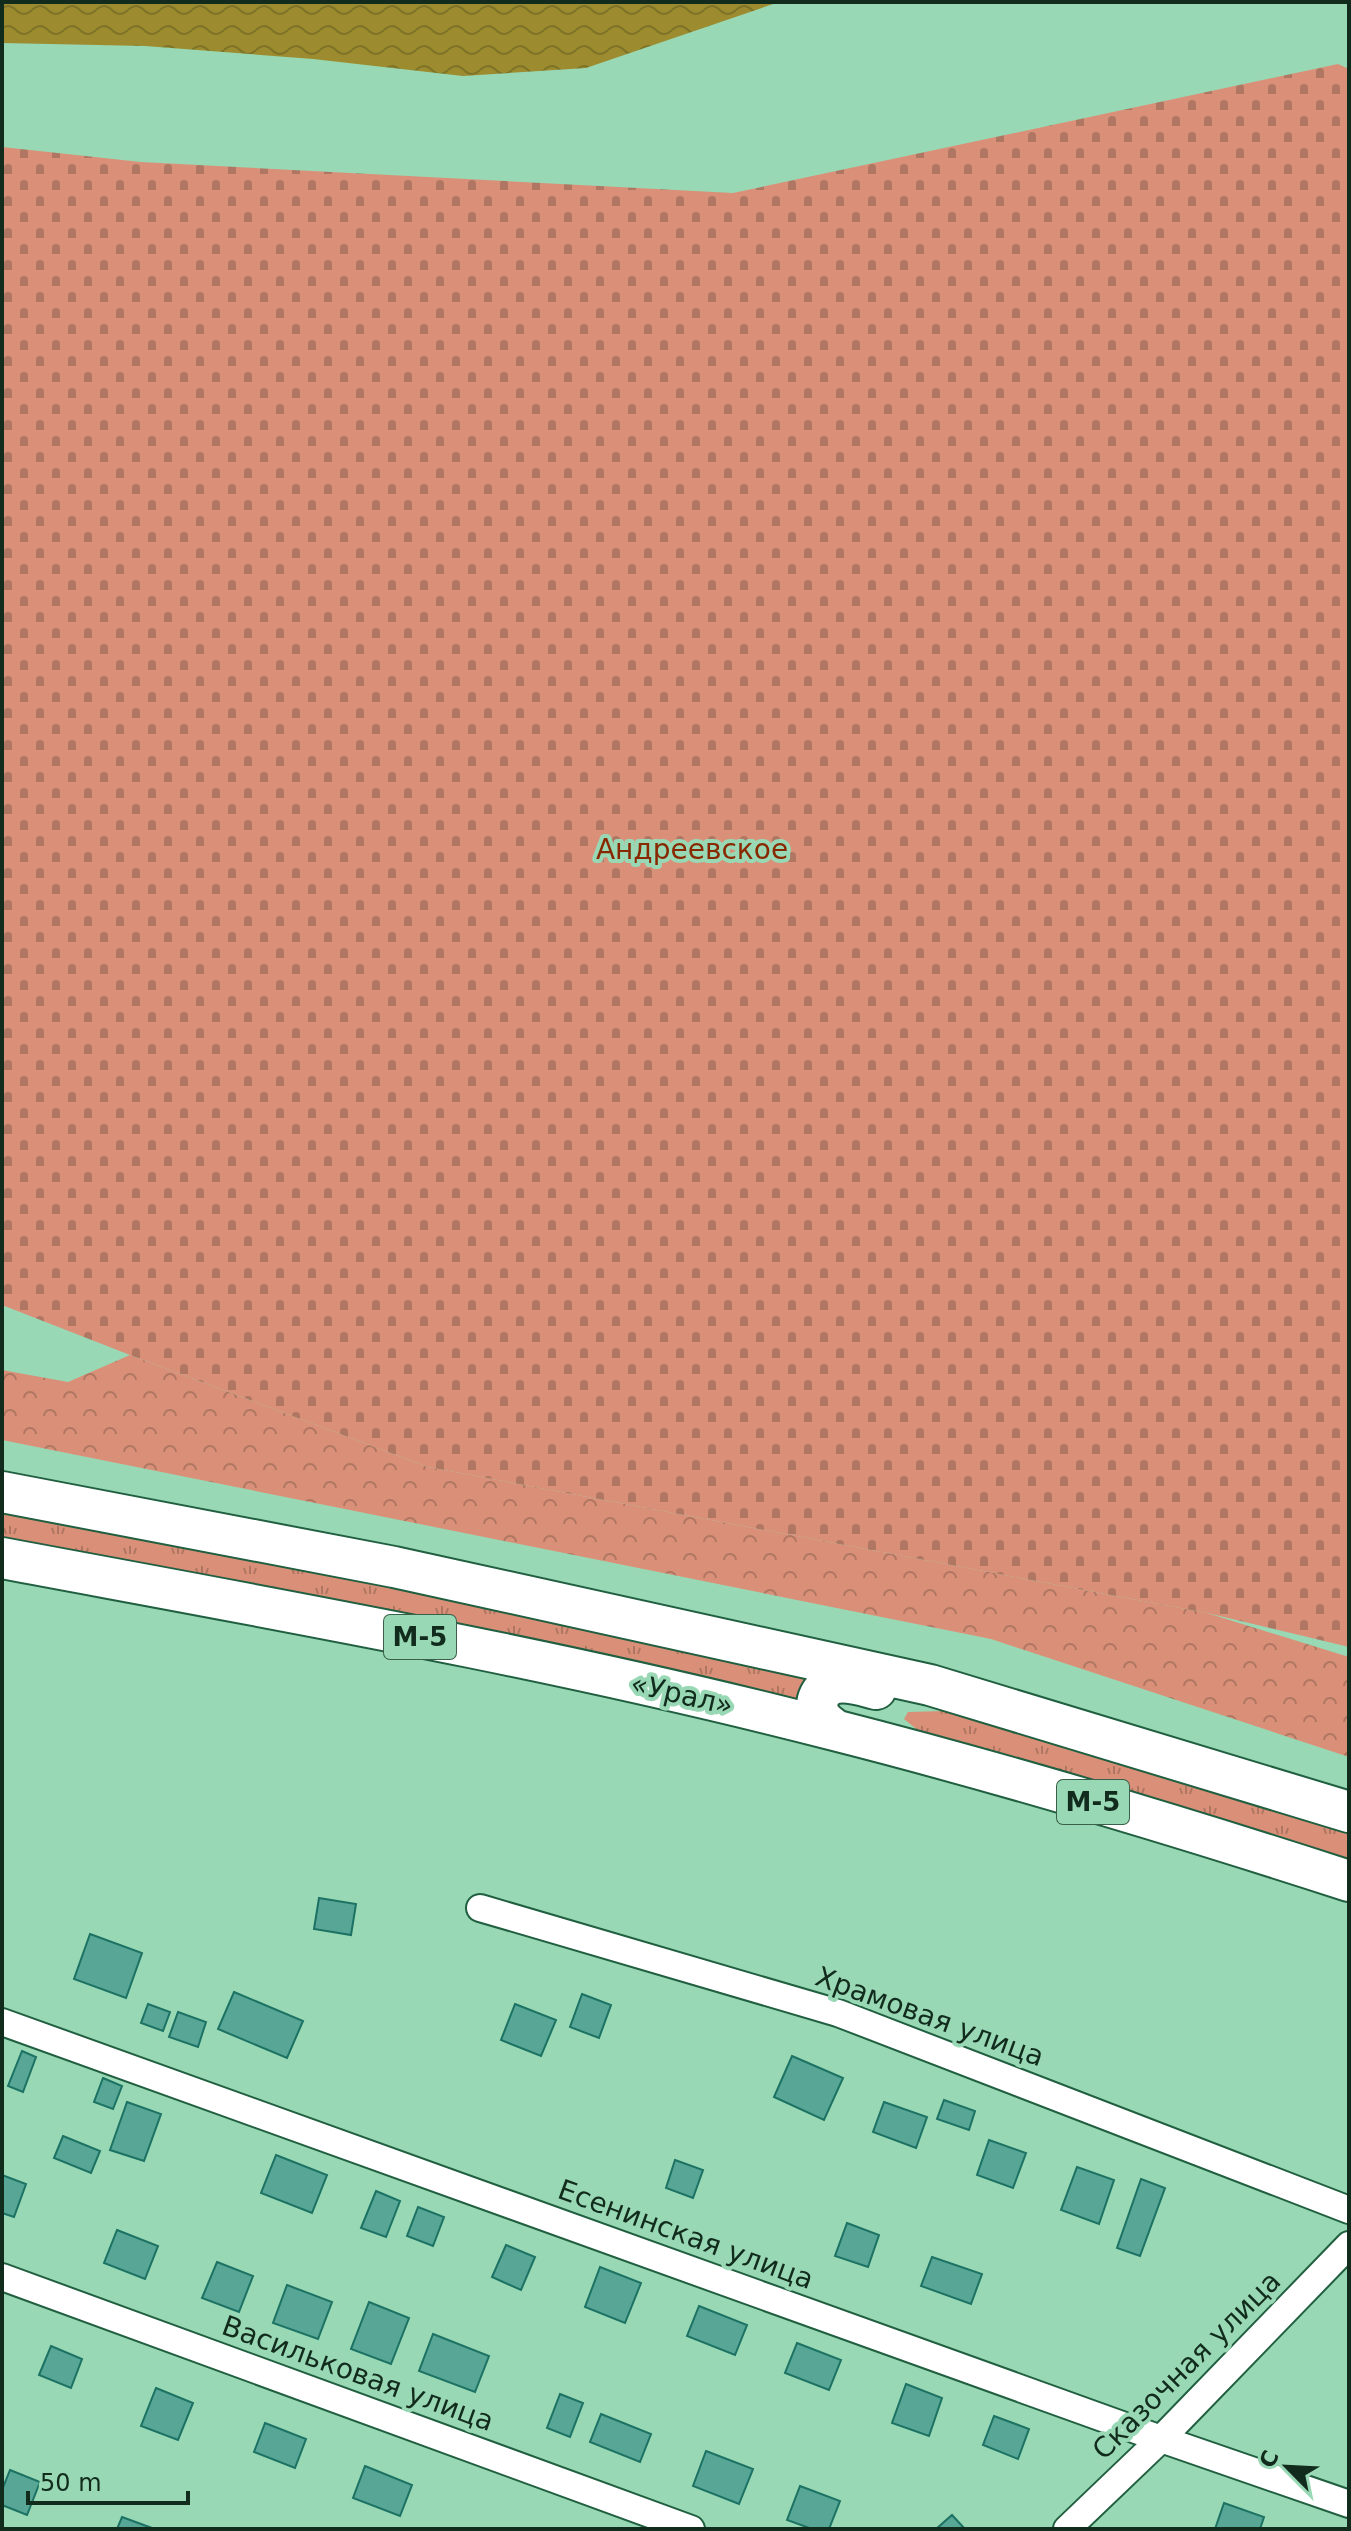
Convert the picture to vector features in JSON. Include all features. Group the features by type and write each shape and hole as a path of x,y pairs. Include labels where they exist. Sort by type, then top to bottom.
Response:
{"main road":[{"name":"М-5","path":"2,1492 394,1567 930,1685 1349,1812"},
{"name":"«Урал»","path":"2,1558 349,1623 623,1680 835,1730 1192,1830 1349,1881"},
{"path":"835,1730 821,1718 817,1708 818,1697 825,1687 838,1683 863,1686 1030,1729 1050,1731 1067,1725"}],"street":[{"name":"Храмовая улица","path":"480,1908 838,2013 1349,2210"},
{"name":"Есенинская улица","path":"2,2022 1349,2504"},
{"name":"Сказочная улица","path":"1067,2529 1161,2439 1349,2245"},
{"name":"Васильковая улица","path":"2,2277 691,2529"}],"green space":[{"name":"Андреевское","path":"1338,64 1349,69 1349,1647 1207,1613 428,1467 2,1305 2,147 141,162 733,193"},
{"path":"130,1355 428,1467 1207,1613 1349,1657 1349,1757 991,1639 2,1440 2,1370 68,1382"},
{"path":"2,1506 792,1667 812,1681 806,1702 2,1541"},
{"path":"944,1711 1216,1788 1349,1832 1349,1865 920,1732 904,1719 908,1712"}],"water":[{"path":"2,2 779,2 586,68 463,76 313,59 145,46 2,43"}],"building":[{"path":"319,1898 356,1904 351,1935 314,1929"},
{"path":"90,1934 142,1953 126,1998 74,1979"},
{"path":"234,1992 303,2021 287,2058 218,2029"},
{"path":"582,1994 611,2005 599,2038 570,2027"},
{"path":"148,2004 170,2012 163,2031 141,2023"},
{"path":"515,2004 556,2020 541,2056 501,2040"},
{"path":"178,2012 206,2022 198,2047 169,2037"},
{"path":"22,2051 36,2057 23,2092 8,2086"},
{"path":"792,2056 843,2078 824,2120 774,2097"},
{"path":"103,2078 122,2086 113,2109 94,2102"},
{"path":"944,2100 975,2111 969,2130 937,2119"},
{"path":"127,2102 161,2114 144,2161 110,2150"},
{"path":"884,2102 927,2117 916,2148 873,2132"},
{"path":"63,2136 100,2151 91,2173 54,2158"},
{"path":"989,2140 1026,2153 1013,2188 977,2175"},
{"path":"276,2155 327,2175 312,2213 261,2193"},
{"path":"675,2160 703,2170 693,2198 666,2188"},
{"path":"1077,2167 1114,2180 1099,2224 1061,2210"},
{"path":"2,2175 26,2184 14,2217 2,2213"},
{"path":"1141,2179 1165,2188 1140,2256 1117,2248"},
{"path":"376,2191 400,2201 386,2237 361,2228"},
{"path":"418,2207 444,2217 433,2246 407,2236"},
{"path":"847,2223 879,2235 868,2267 835,2256"},
{"path":"117,2230 158,2246 145,2279 104,2263"},
{"path":"506,2245 535,2257 521,2290 492,2277"},
{"path":"932,2257 982,2274 971,2304 921,2286"},
{"path":"217,2262 253,2276 239,2312 202,2298"},
{"path":"600,2267 641,2283 625,2323 585,2307"},
{"path":"287,2285 332,2302 318,2339 273,2323"},
{"path":"369,2302 409,2318 391,2364 351,2349"},
{"path":"699,2306 747,2325 735,2355 687,2336"},
{"path":"433,2334 489,2356 475,2392 419,2371"},
{"path":"797,2343 841,2360 829,2390 785,2373"},
{"path":"51,2346 82,2359 71,2388 39,2375"},
{"path":"906,2384 942,2398 929,2436 892,2423"},
{"path":"156,2388 193,2403 178,2440 141,2426"},
{"path":"560,2394 583,2403 570,2437 547,2428"},
{"path":"601,2414 651,2434 640,2462 590,2442"},
{"path":"994,2416 1029,2429 1018,2459 983,2445"},
{"path":"265,2423 306,2439 295,2468 254,2452"},
{"path":"706,2451 753,2469 739,2504 693,2486"},
{"path":"365,2466 412,2485 400,2516 353,2498"},
{"path":"10,2470 40,2482 27,2515 2,2505 2,2490"},
{"path":"800,2486 840,2501 829,2529 812,2529 787,2520"},
{"path":"1224,2503 1264,2517 1260,2529 1215,2529"},
{"path":"952,2515 965,2529 936,2529"},
{"path":"122,2517 152,2528 152,2529 117,2529"}]}
